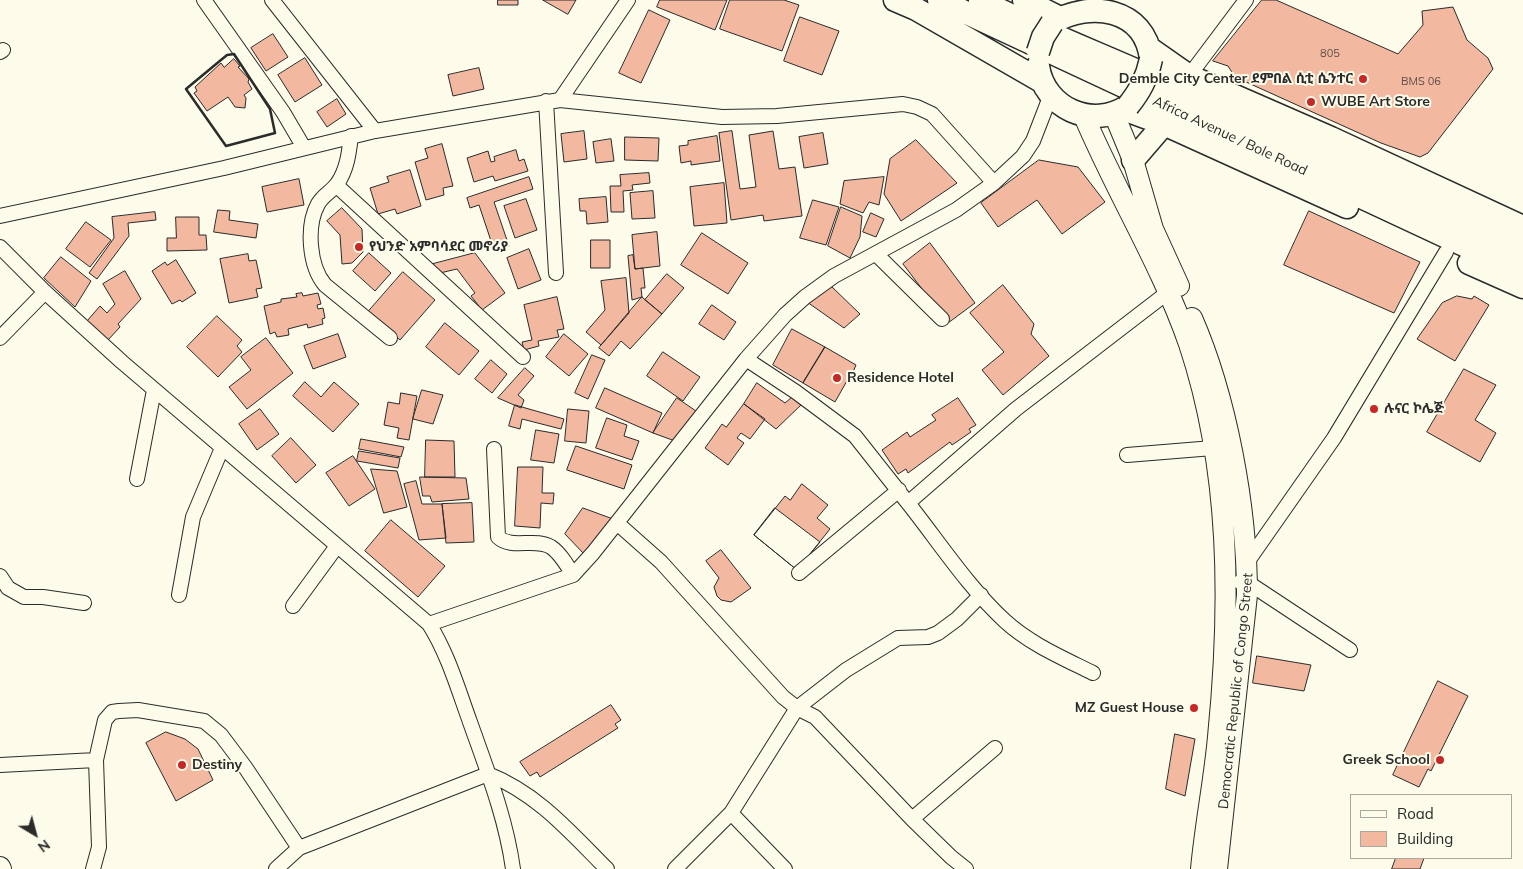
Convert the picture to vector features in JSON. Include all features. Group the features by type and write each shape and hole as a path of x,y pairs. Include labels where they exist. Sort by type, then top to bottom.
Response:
{"main road":[{"path":"895,0 916,9 1046,89 1084,116 1099,117 1122,109 1140,91 1148,74 1149,50 1136,22 1116,5 1089,4 1064,13 1043,37 1038,52 1038,67 1046,89"},
{"name":"Africa Avenue / Bole Road","path":"939,0 1462,244 1523,270"},
{"name":"Africa Avenue / Bole Road","path":"980,0 1019,20 1167,84 1441,212 1523,248"},
{"path":"1024,0 1064,13"},
{"path":"1149,50 1190,76 1331,138 1523,228"},
{"path":"1122,109 1164,124 1523,288"},
{"name":"Democratic Republic of Congo Street","path":"1122,109 1133,160 1135,204 1188,343 1199,381 1219,480 1227,581 1218,738 1201,869"},
{"name":"Democratic Republic of Congo Street","path":"1084,116 1135,204 1205,347 1226,427 1248,561 1217,869"},
{"path":"1133,160 1164,124"}],"street":[{"path":"204,0 283,112 303,146"},
{"path":"272,0 375,131"},
{"path":"556,273 553,101 628,0"},
{"path":"1190,76 1246,0"},
{"path":"429,624 573,575 594,553 746,359 785,315 805,297 834,276 877,255 956,210 994,183 1023,156 1033,142 1046,89"},
{"path":"0,216 224,168 303,146 375,131 553,101 722,117 777,116 903,104 910,105 932,114 994,183"},
{"path":"351,136 346,166 336,185 325,194 317,205 312,221 313,265 317,276 325,285 390,338"},
{"path":"336,185 523,357"},
{"path":"0,247 45,292 154,390 429,624 450,664 488,774 501,814 513,869"},
{"path":"1248,561 1334,438 1446,252"},
{"path":"877,255 942,320"},
{"path":"0,338 45,292"},
{"path":"908,503 1016,409 1168,293"},
{"path":"746,359 796,392 855,436 981,595 1005,621 1030,639 1093,673"},
{"path":"137,478 154,390"},
{"path":"178,595 193,517 222,448"},
{"path":"1128,455 1213,448"},
{"path":"494,449 498,537 508,543 537,543 550,546 560,556 573,575"},
{"path":"799,572 898,490"},
{"path":"617,523 661,562 783,697 797,708 816,716 912,819 959,865 966,869"},
{"path":"293,606 337,546"},
{"path":"0,576 8,588 24,597 43,597 84,602"},
{"path":"1227,581 1247,582 1350,650"},
{"path":"675,869 731,812 797,708 846,670 898,638 928,637 938,633 957,620 981,595"},
{"path":"93,869 98,847 96,760 105,720 112,712 138,710 204,721 221,735 300,848"},
{"path":"912,819 995,748"},
{"path":"0,765 96,760"},
{"path":"276,869 300,848 488,774 506,781 550,811 607,869"},
{"path":"731,812 785,869"}],"building":[{"path":"498,0 518,0 518,5 498,5"},
{"path":"543,0 576,0 568,14"},
{"path":"660,0 727,0 715,30 657,7"},
{"path":"730,0 784,0 799,5 782,51 720,29"},
{"name":"Demble City Center ደምበል ሲቲ ሴንተር","path":"1262,0 1276,0 1398,54 1423,25 1422,11 1453,7 1467,40 1488,58 1493,69 1428,153 1420,157 1381,143 1235,77 1228,66 1213,61"},
{"path":"649,10 670,20 641,83 619,73"},
{"path":"800,17 839,31 822,75 784,61"},
{"path":"273,34 288,57 266,71 251,48"},
{"path":"305,58 322,85 295,102 278,75"},
{"path":"234,59 240,66 238,67 249,79 248,82 252,89 244,95 246,98 245,108 235,107 228,97 207,111 194,93 197,91 195,87 221,63 224,67"},
{"path":"479,68 484,89 453,96 448,75"},
{"path":"337,99 346,114 327,127 317,112"},
{"path":"584,131 587,159 564,162 561,134"},
{"path":"732,131 740,189 756,187 749,135 773,131 779,169 795,167 802,216 764,221 763,215 731,220 719,133"},
{"path":"823,133 828,164 804,168 799,137"},
{"path":"717,136 720,161 691,165 691,161 681,163 679,146 688,145 688,141"},
{"path":"625,137 659,138 658,161 625,160"},
{"path":"611,139 614,161 596,163 593,142"},
{"path":"916,140 957,183 901,221 884,194 890,159"},
{"path":"442,144 453,186 443,188 444,195 426,200 415,162 428,158 425,149"},
{"path":"516,150 519,161 524,159 528,171 495,181 493,176 474,182 467,158 488,151 491,162 495,161 494,157"},
{"path":"1039,160 1078,167 1105,202 1062,234 1037,200 998,227 981,203"},
{"path":"410,170 421,206 397,214 395,209 378,214 370,188 389,182 387,177"},
{"path":"649,173 650,183 632,185 633,190 623,191 624,212 611,212 610,186 621,186 620,175"},
{"path":"529,177 533,189 494,202 509,246 494,250 479,205 470,208 467,198"},
{"path":"884,177 879,205 869,202 863,213 840,204 844,181"},
{"path":"299,179 304,205 267,212 262,187"},
{"path":"724,183 727,223 694,226 690,187"},
{"path":"653,191 655,218 632,219 630,193"},
{"path":"606,197 608,222 587,224 586,211 580,211 579,199"},
{"path":"526,199 537,230 515,238 504,206"},
{"path":"813,200 839,207 826,245 800,238"},
{"path":"841,207 862,216 860,237 850,258 828,246"},
{"path":"342,208 362,229 363,252 352,263 342,264 340,235 327,221"},
{"path":"218,210 230,211 229,220 258,224 256,238 214,232"},
{"path":"1309,211 1420,262 1394,313 1284,265"},
{"path":"155,212 156,220 128,223 129,236 97,279 89,273 114,238 112,217"},
{"path":"871,213 884,219 876,237 863,232"},
{"path":"176,217 199,217 199,235 206,235 207,250 167,251 167,238 176,238"},
{"path":"86,222 111,240 90,267 66,249"},
{"path":"657,232 660,266 635,269 632,235"},
{"path":"702,233 748,263 728,294 681,265"},
{"path":"591,240 610,240 610,268 591,268"},
{"path":"930,243 975,303 948,323 903,264"},
{"path":"529,249 541,280 518,289 507,258"},
{"path":"369,253 391,273 375,291 353,271"},
{"path":"475,253 505,293 482,310 471,296 475,293 457,269 440,273 433,264"},
{"path":"248,254 249,261 256,260 262,288 256,289 258,297 229,303 220,259"},
{"path":"633,255 635,269 643,268 645,288 641,288 642,297 632,300 628,256"},
{"path":"61,257 91,281 75,307 44,278"},
{"path":"176,260 196,293 182,302 180,300 172,304 152,271 165,262 167,265"},
{"path":"125,271 141,299 118,324 120,327 108,340 87,321 100,306 107,313 115,304 103,284"},
{"path":"403,272 435,300 400,340 368,312"},
{"path":"667,274 684,288 662,314 645,300"},
{"path":"626,278 629,313 601,345 586,332 605,310 601,281"},
{"path":"1003,285 1034,324 1031,334 1049,356 1003,395 982,370 1004,352 970,313"},
{"path":"831,286 860,314 844,328 807,302"},
{"path":"302,293 303,296 318,293 321,304 317,305 318,309 323,308 325,318 322,319 323,324 308,328 307,324 288,329 289,335 277,337 275,332 270,334 264,306 281,302 281,299 297,297 296,294"},
{"path":"1457,296 1472,299 1474,296 1489,305 1455,361 1417,339 1442,303"},
{"path":"557,297 564,329 557,330 559,337 538,341 539,346 524,350 522,342 532,340 524,305"},
{"path":"642,297 662,314 630,349 621,341 609,356 599,348"},
{"path":"712,305 736,322 724,340 699,324"},
{"path":"217,316 242,340 237,346 242,352 218,377 187,347"},
{"path":"445,323 479,351 459,375 426,347"},
{"path":"792,329 825,347 803,383 773,365"},
{"path":"338,334 346,357 313,369 304,346"},
{"path":"564,334 588,354 569,376 546,357"},
{"path":"266,338 293,373 247,409 229,387 251,370 241,357"},
{"path":"825,347 856,365 853,372 857,374 852,381 848,379 835,402 803,383"},
{"path":"663,352 700,377 683,401 647,376"},
{"path":"592,355 605,360 588,399 575,393"},
{"path":"491,360 507,374 492,393 475,379"},
{"path":"525,368 534,376 518,395 524,400 521,408 498,398"},
{"path":"1464,369 1496,385 1475,420 1496,433 1480,462 1427,432"},
{"path":"305,382 321,397 334,382 359,404 333,432 293,396"},
{"path":"757,383 785,403 792,397 801,405 776,429 744,404"},
{"path":"605,388 662,413 653,433 596,408"},
{"path":"422,390 443,395 433,424 413,419"},
{"path":"401,393 417,396 409,440 397,438 399,428 384,425 388,402 399,404"},
{"path":"677,398 696,411 675,441 653,433"},
{"path":"958,398 976,425 969,429 971,432 952,445 950,442 908,473 906,469 898,474 882,450 907,432 910,437 936,420 932,415"},
{"path":"744,404 765,419 750,439 741,433 737,438 744,443 728,465 705,448 722,424 726,427"},
{"path":"515,405 564,419 561,429 522,419 520,429 509,426"},
{"path":"260,409 279,434 257,450 239,424"},
{"path":"568,409 589,411 586,443 565,441"},
{"path":"607,418 627,425 624,436 639,441 632,460 596,448"},
{"path":"536,430 559,434 554,463 531,460"},
{"path":"291,438 316,465 296,483 272,456"},
{"path":"361,439 404,447 401,457 359,449"},
{"path":"426,440 454,441 455,477 425,477"},
{"path":"576,446 632,465 624,489 567,470"},
{"path":"359,451 400,458 398,468 357,461"},
{"path":"353,456 375,489 349,506 326,473"},
{"path":"518,467 543,467 542,493 554,493 553,504 541,503 540,528 515,526"},
{"path":"371,469 397,471 407,507 384,513"},
{"path":"420,477 466,478 469,499 432,502 430,496 423,496"},
{"path":"416,481 422,504 442,504 446,538 419,540 404,484"},
{"path":"802,484 828,505 817,518 830,529 797,570 754,535 785,496 790,500"},
{"path":"472,503 474,542 446,543 442,504"},
{"path":"583,508 613,519 585,555 565,534"},
{"path":"775,508 820,542 797,570 754,535"},
{"path":"391,520 445,566 418,597 365,551"},
{"path":"721,550 751,588 731,602 721,600 717,596 714,587 719,578 706,561"},
{"path":"1257,656 1311,665 1304,691 1253,683"},
{"path":"1438,681 1468,696 1431,771 1428,769 1419,787 1393,775"},
{"path":"611,705 621,720 615,724 618,728 540,777 537,772 530,776 520,762"},
{"name":"Destiny","path":"166,732 185,739 198,749 213,780 176,801 146,743"},
{"path":"1175,734 1195,739 1185,796 1166,789"},
{"path":"1396,859 1424,859 1420,869 1392,869"}],"wall":[{"path":"234,54 270,109 275,133 226,146 186,89 227,55 234,54"}],"place":[{"name":"Demble City Center ደምበል ሲቲ ሴንተር","path":"1363,79"},
{"name":"WUBE Art Store","path":"1311,102"},
{"name":"የህንድ አምባሳደር መኖሪያ","path":"359,247"},
{"name":"Residence Hotel","path":"837,378"},
{"name":"ሉናር ኮሌጅ","path":"1374,409"},
{"name":"MZ Guest House","path":"1194,708"},
{"name":"Greek School","path":"1440,760"},
{"name":"Destiny","path":"182,765"}]}
